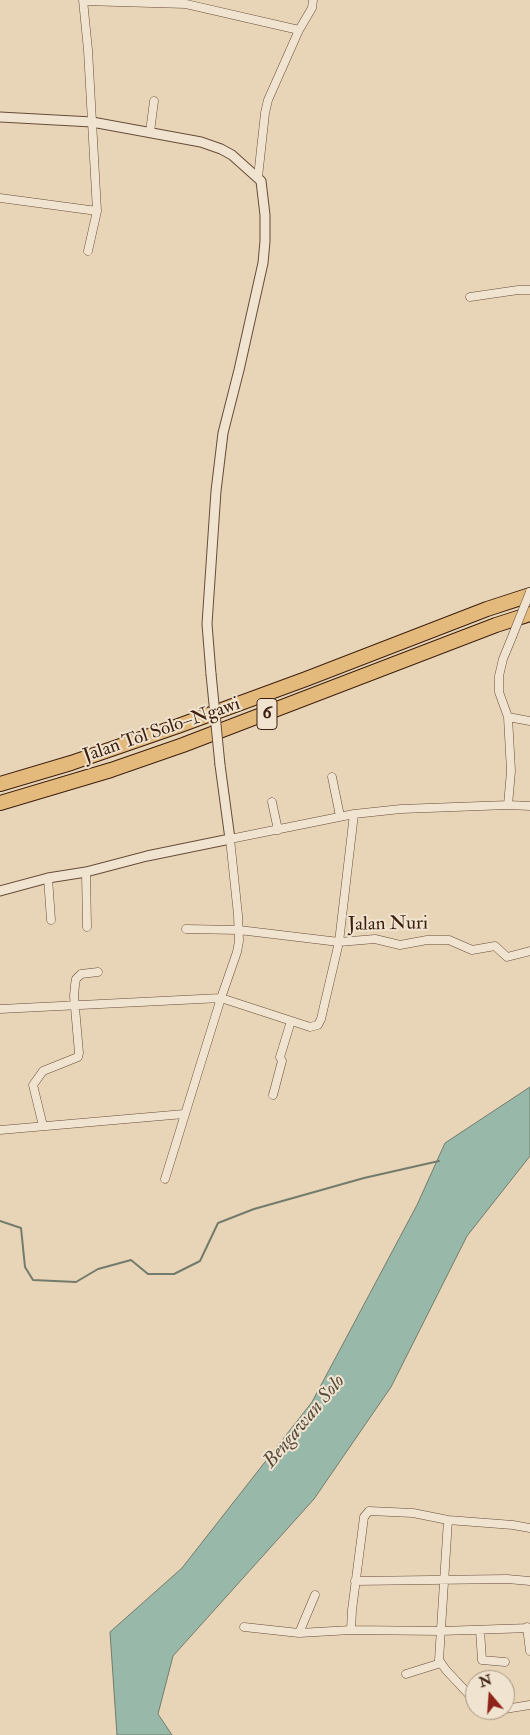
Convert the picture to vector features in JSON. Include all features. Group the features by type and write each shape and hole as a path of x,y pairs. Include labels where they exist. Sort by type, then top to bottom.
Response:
{"highway":[{"name":"Jalan Tol Solo–Ngawi","path":"0,784 71,763 178,726 530,594"},
{"name":"Jalan Tol Solo–Ngawi","path":"0,803 111,770 174,748 496,625 530,614"}],"street":[{"path":"258,177 268,100 299,30 312,8 313,0"},
{"path":"88,251 97,211 84,1 186,4 299,30"},
{"path":"150,132 154,101"},
{"path":"0,117 92,122 201,142 232,155 258,177 263,189 265,215 263,263 224,433 217,482 207,624 220,765 239,930 237,952 184,1114 165,1179"},
{"path":"0,198 97,211"},
{"path":"470,296 530,290"},
{"path":"508,805 511,771 508,717 499,692 499,676 503,659 530,594"},
{"path":"508,717 530,721"},
{"path":"332,777 340,816"},
{"path":"272,802 278,830"},
{"path":"0,891 48,878 86,872 148,856 340,816 401,809 508,805 530,806"},
{"path":"0,1010 221,998 310,1027 318,1025 339,942 354,814"},
{"path":"86,872 87,927"},
{"path":"48,878 51,920"},
{"name":"Jalan Nuri","path":"186,930 239,930 339,942 375,939 400,945 427,940 449,940 472,950 495,946 507,958 530,951"},
{"path":"43,1126 34,1085 43,1071 78,1057 74,990 78,977 83,974 98,972"},
{"path":"273,1095 282,1061 280,1057 291,1021"},
{"path":"0,1130 184,1114"},
{"path":"351,1630 364,1517 370,1511 413,1513 448,1520 530,1528"},
{"path":"448,1520 439,1654 441,1663 465,1690"},
{"path":"356,1581 530,1580"},
{"path":"299,1633 315,1595"},
{"path":"244,1627 299,1633 351,1630 480,1630 529,1627 530,1651"},
{"path":"480,1630 482,1660 505,1662"},
{"path":"406,1674 441,1663"},
{"path":"515,1708 530,1705"}],"water":[{"name":"Bengawan Solo","path":"530,1087 530,1156 467,1236 391,1387 314,1499 173,1656 158,1714 172,1735 117,1735 110,1632 182,1568 312,1402 417,1205 445,1143"}],"waterway":[{"path":"0,1221 21,1228 25,1267 33,1280 76,1282 98,1269 131,1260 148,1274 174,1274 200,1261 218,1223 254,1209 364,1178 439,1161"}]}
